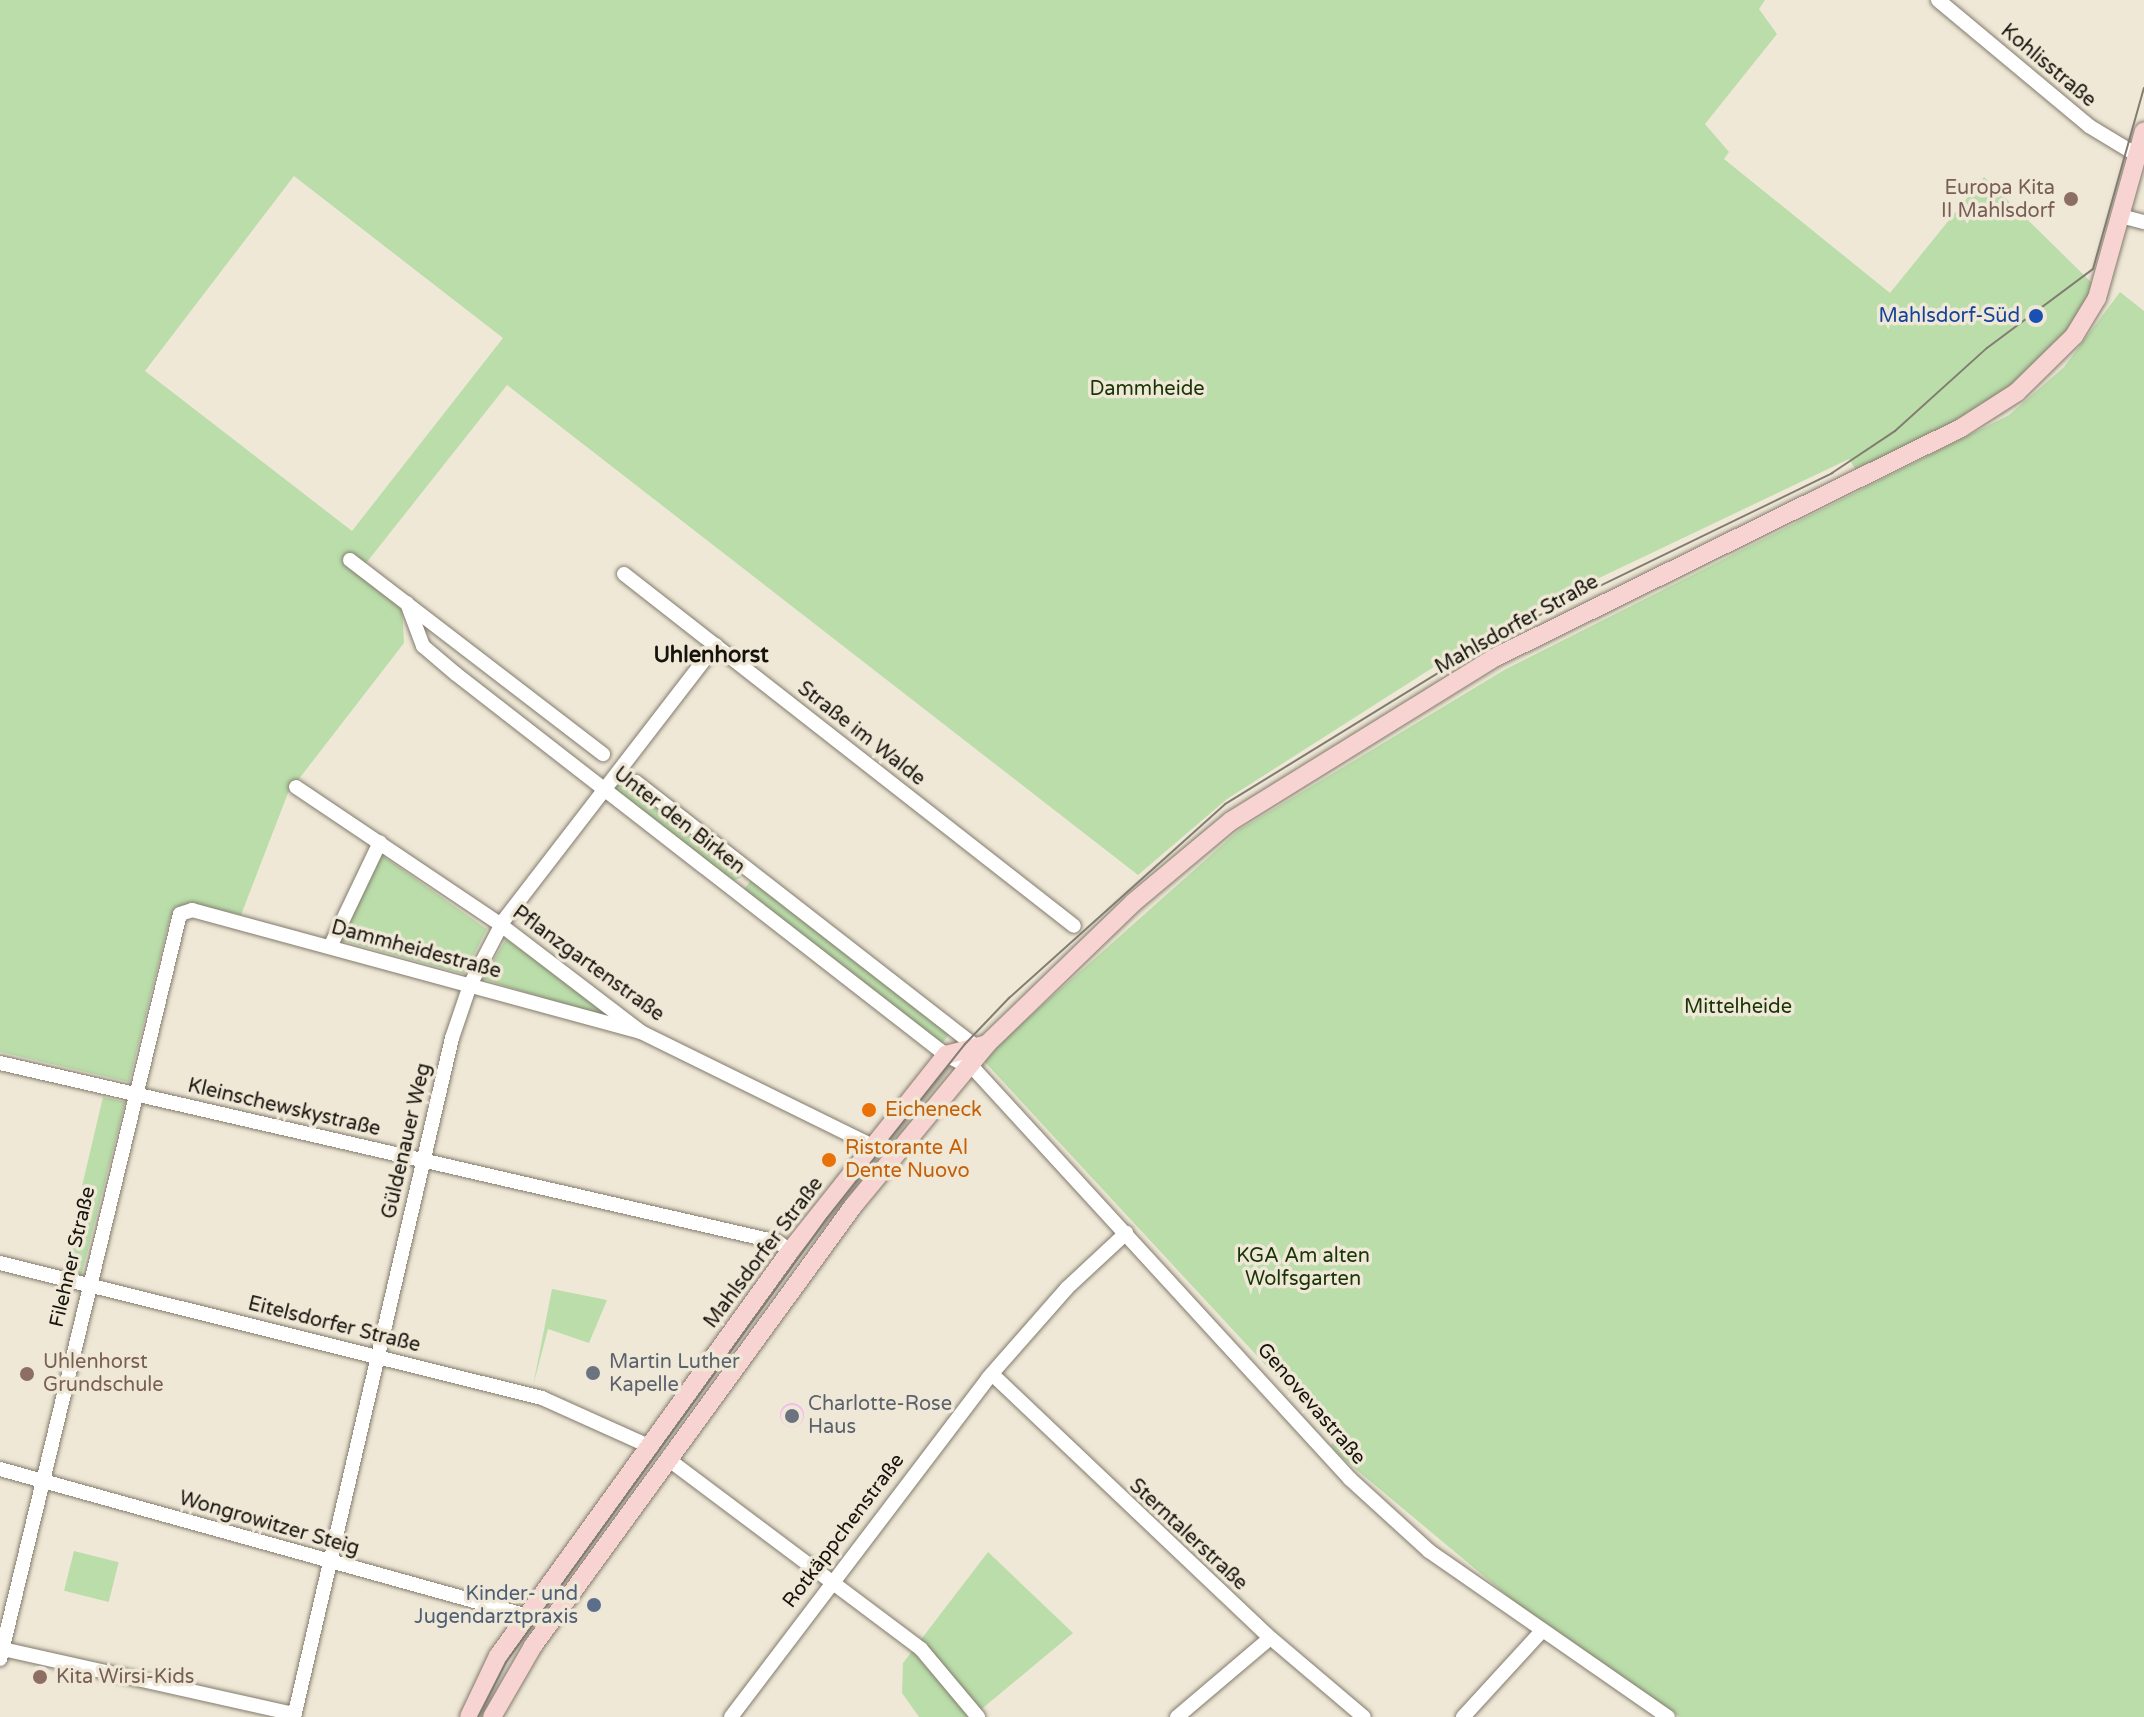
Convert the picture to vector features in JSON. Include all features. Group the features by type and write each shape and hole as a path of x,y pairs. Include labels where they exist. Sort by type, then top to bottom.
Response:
{"main road":[{"name":"Mahlsdorfer Straße","path":"492,1717 546,1628 668,1459 854,1205 982,1047 1178,860 1231,821 1539,633 1996,408 2055,359 2097,298 2144,131"},
{"name":"Mahlsdorfer Straße","path":"469,1717 486,1676 790,1251 946,1055 982,1047"},
{"path":"651,1447 668,1459"},
{"path":"528,1616 546,1628"}],"street":[{"name":"Kohlisstraße","path":"1938,0 2089,126 2137,155"},
{"path":"2121,216 2144,222"},
{"name":"Unter den Birken","path":"350,560 603,754"},
{"name":"Straße im Walde","path":"624,574 1074,926"},
{"name":"Unter den Birken","path":"407,603 423,646 946,1055 967,1066"},
{"name":"Güldenauer Weg","path":"294,1716 423,1160 470,985 501,925 716,645"},
{"name":"Unter den Birken","path":"636,782 982,1047"},
{"name":"Pflanzgartenstraße","path":"296,787 501,925 641,1032 873,1146"},
{"path":"330,947 380,842"},
{"name":"Dammheidestraße","path":"180,914 192,910 641,1032"},
{"name":"Filehner Straße","path":"1,1654 132,1094 180,914"},
{"name":"Kleinschewskystraße","path":"0,1063 778,1242 790,1251"},
{"name":"Genovevastraße","path":"967,1066 1126,1233 1350,1479 1429,1551 1540,1633 1668,1717"},
{"name":"Rotkäppchenstraße","path":"731,1717 829,1581 992,1374 1067,1288 1126,1233"},
{"name":"Eitelsdorfer Straße","path":"0,1263 557,1403 651,1447"},
{"name":"Sterntalerstraße","path":"992,1374 1270,1638 1364,1717"},
{"path":"668,1459 938,1665 978,1717"},
{"name":"Wongrowitzer Steig","path":"0,1469 528,1616"},
{"path":"1463,1717 1540,1633"},
{"path":"1177,1717 1270,1638"},
{"path":"1,1654 294,1716"}],"green space":[{"name":"Dammheide","path":"0,0 1765,0 1759,9 1777,34 1705,124 1729,152 1724,159 1890,293 1984,177 2092,283 2083,311 2050,357 2004,397 1856,470 1849,459 1498,626 1227,799 1138,875 507,385 359,572 402,606 404,643 288,793 241,915 190,903 170,917 129,1082 0,1052","holes":["294,176 503,338 352,531 145,371"]},
{"name":"Mittelheide","path":"2120,292 2144,311 2144,1717 1680,1717 1546,1628 1340,1456 1331,1445 1335,1440 982,1059 1239,830 1506,669 2009,415 2064,367"},
{"path":"623,777 741,870 740,878 733,881 613,788"},
{"path":"380,854 487,929 464,974 340,940"},
{"path":"752,879 950,1034 941,1045 743,891"},
{"path":"506,939 605,1010 601,1016 483,979"},
{"path":"103,1097 125,1102 81,1277 63,1267"},
{"path":"552,1289 607,1300 589,1343 548,1329 533,1386"},
{"path":"74,1551 119,1562 109,1602 64,1591"},
{"path":"988,1552 1073,1633 972,1717 919,1717 902,1693 903,1663"}],"building":[{"name":"Charlotte-Rose Haus","path":"792,1403 800,1407 804,1415 800,1423 792,1427 784,1423 780,1415 784,1407"}],"tram line":[{"path":"478,1717 506,1662 827,1218 965,1044 1009,998 1225,804 1505,632 1832,473 1895,431 1987,348 2093,269 2144,88"}],"place":[{"name":"Europa Kita II Mahlsdorf","path":"2071,199"},
{"name":"Mahlsdorf-Süd","path":"2036,316"},
{"name":"Eicheneck","path":"869,1110"},
{"name":"Ristorante Al Dente Nuovo","path":"829,1160"},
{"name":"Martin Luther Kapelle","path":"593,1373"},
{"name":"Uhlenhorst Grundschule","path":"27,1374"},
{"name":"Charlotte-Rose Haus","path":"792,1416"},
{"name":"Kinder- und Jugendarztpraxis","path":"594,1605"},
{"name":"Kita Wirsi-Kids","path":"40,1677"}],"district":[{"name":"Uhlenhorst","path":"711,656"}],"park label":[{"name":"KGA Am alten Wolfsgarten","path":"1303,1268"}]}
